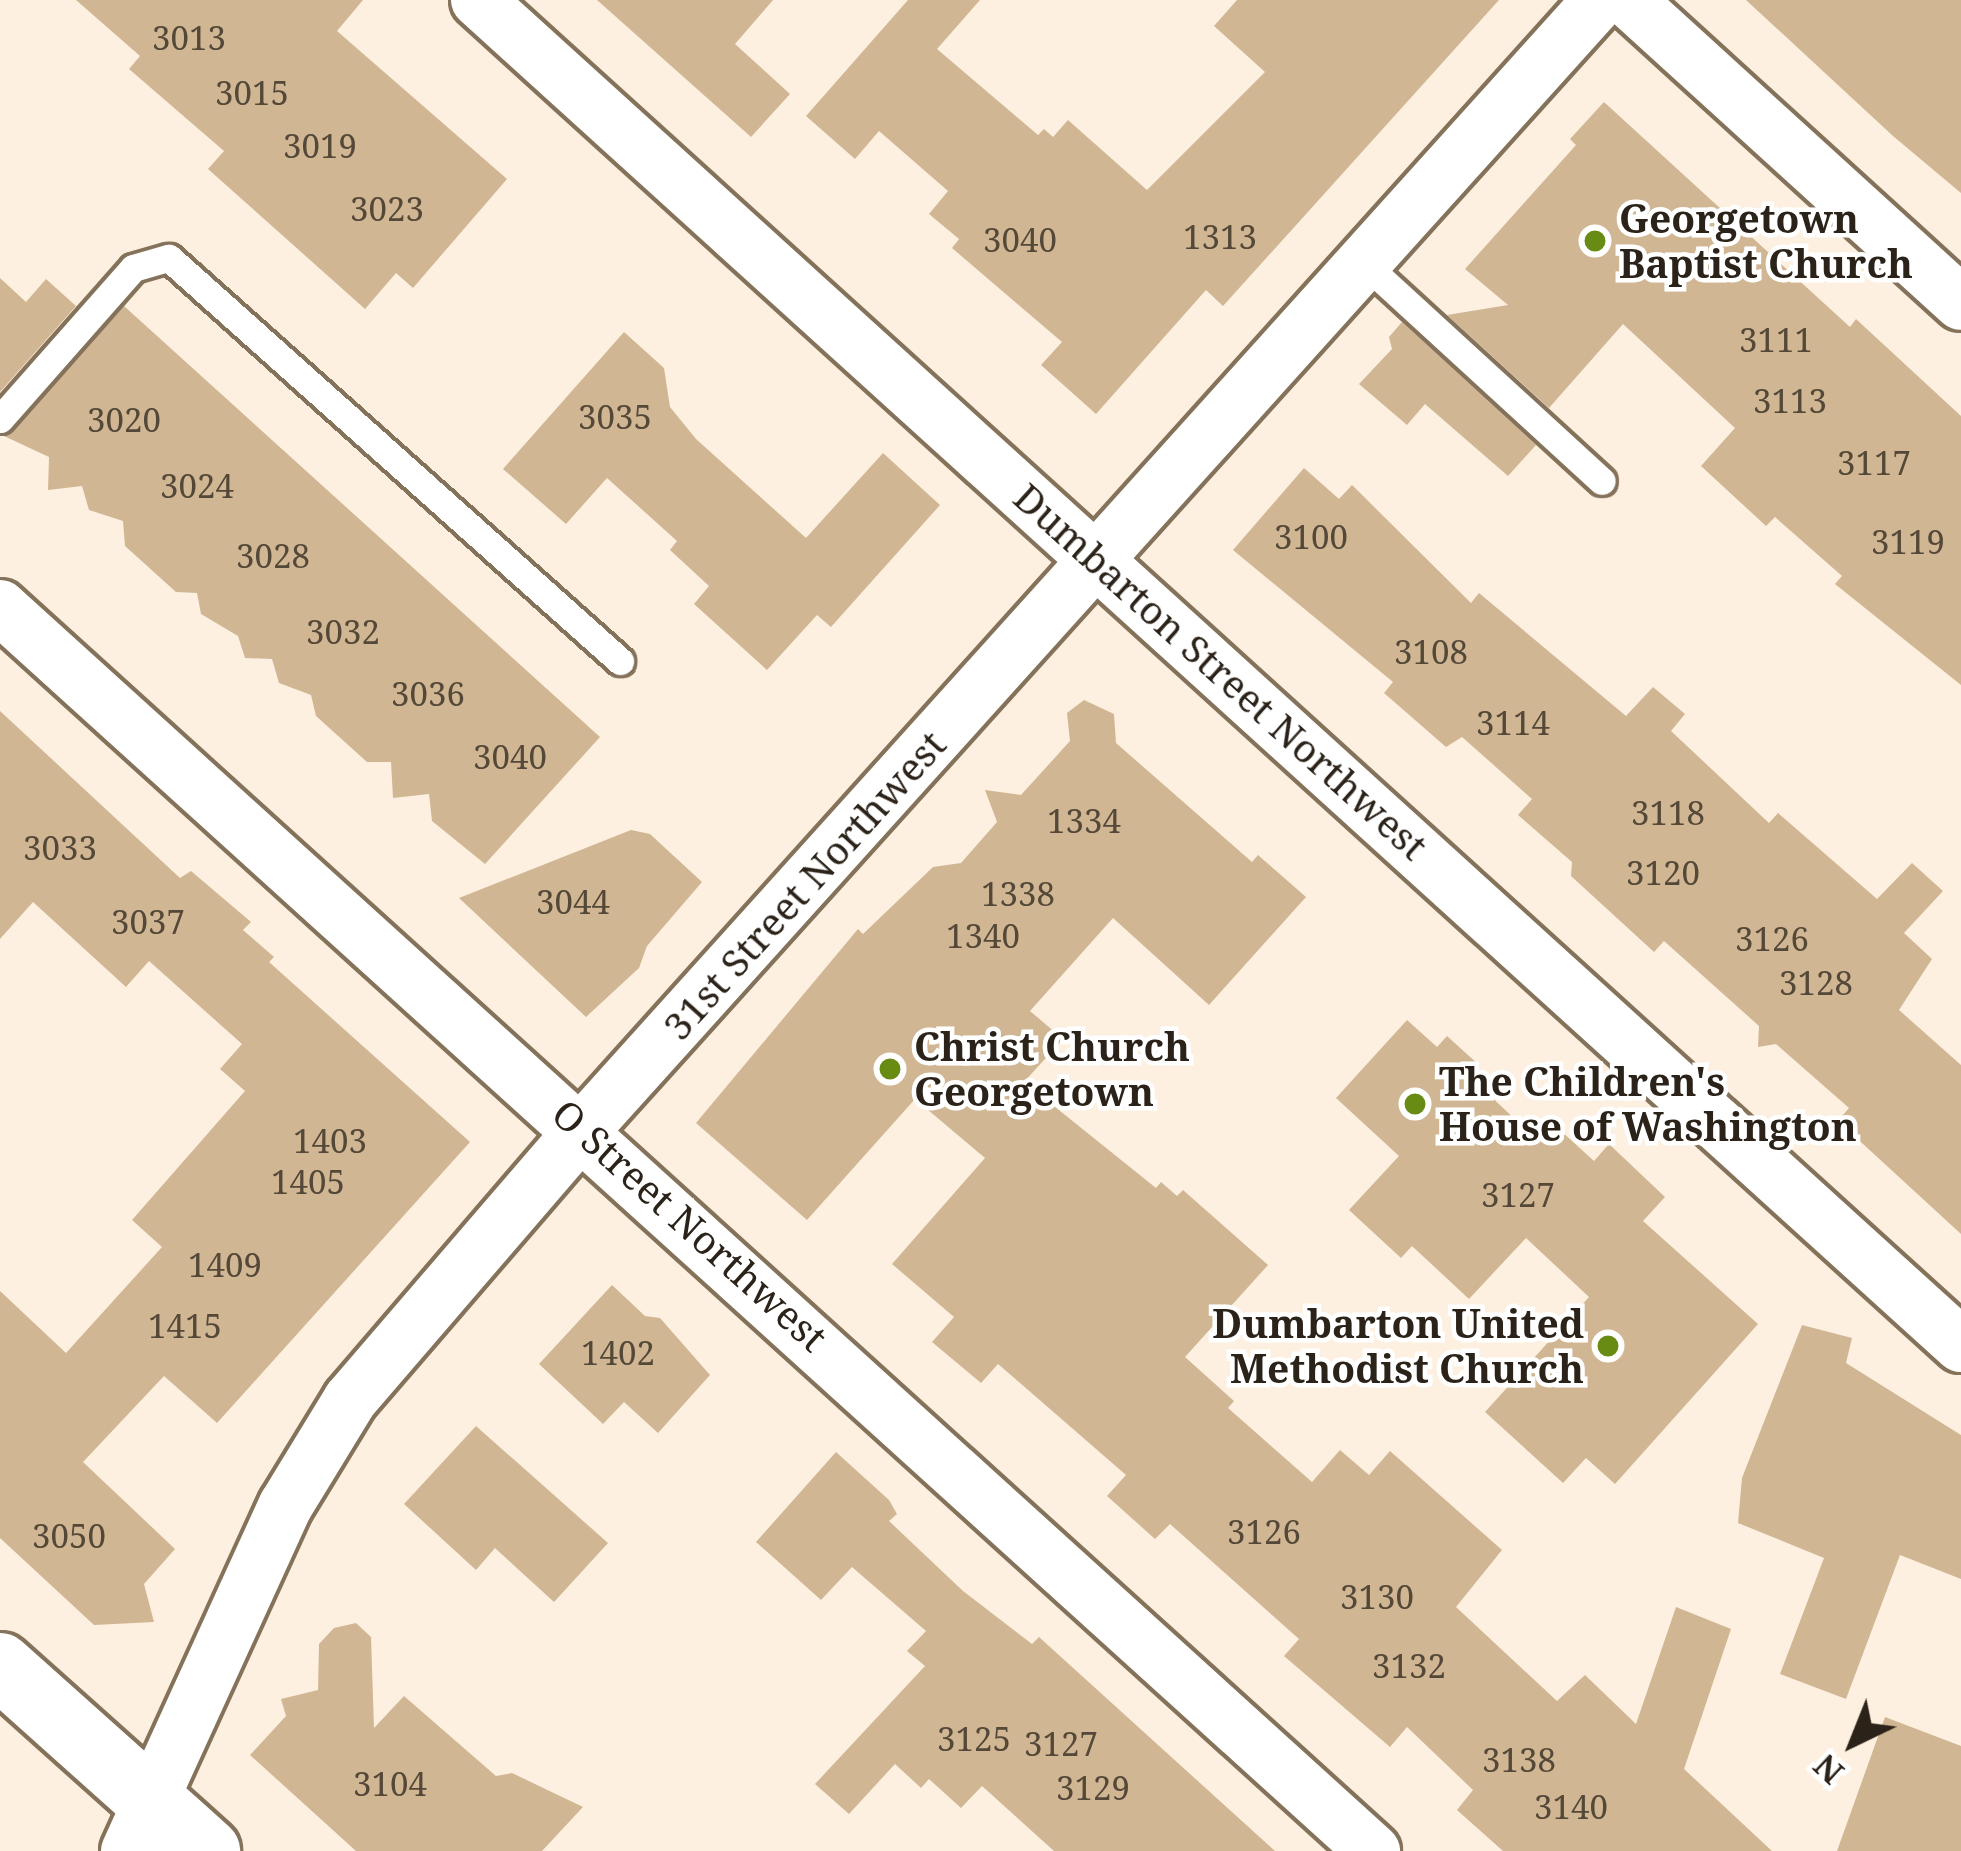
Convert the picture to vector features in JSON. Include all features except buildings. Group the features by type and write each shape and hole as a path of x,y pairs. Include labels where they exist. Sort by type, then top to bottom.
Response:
{"main road":[{"path":"0,1666 139,1825 207,1851"}],"street":[{"name":"Dumbarton Street Northwest","path":"478,0 1957,1330"},
{"name":"31st Street Northwest","path":"139,1825 311,1455 584,1128 1600,0"},
{"path":"1628,0 1961,303"},
{"name":"O Street Northwest","path":"0,607 584,1128 1372,1851"}],"lane":[{"path":"0,419 133,268 169,258 620,661"},
{"path":"1365,264 1602,481"}],"place":[{"name":"Georgetown Baptist Church","path":"1595,241"},
{"name":"Christ Church Georgetown","path":"890,1069"},
{"name":"The Children's House of Washington","path":"1415,1104"},
{"name":"Dumbarton United Methodist Church","path":"1608,1346"}]}
